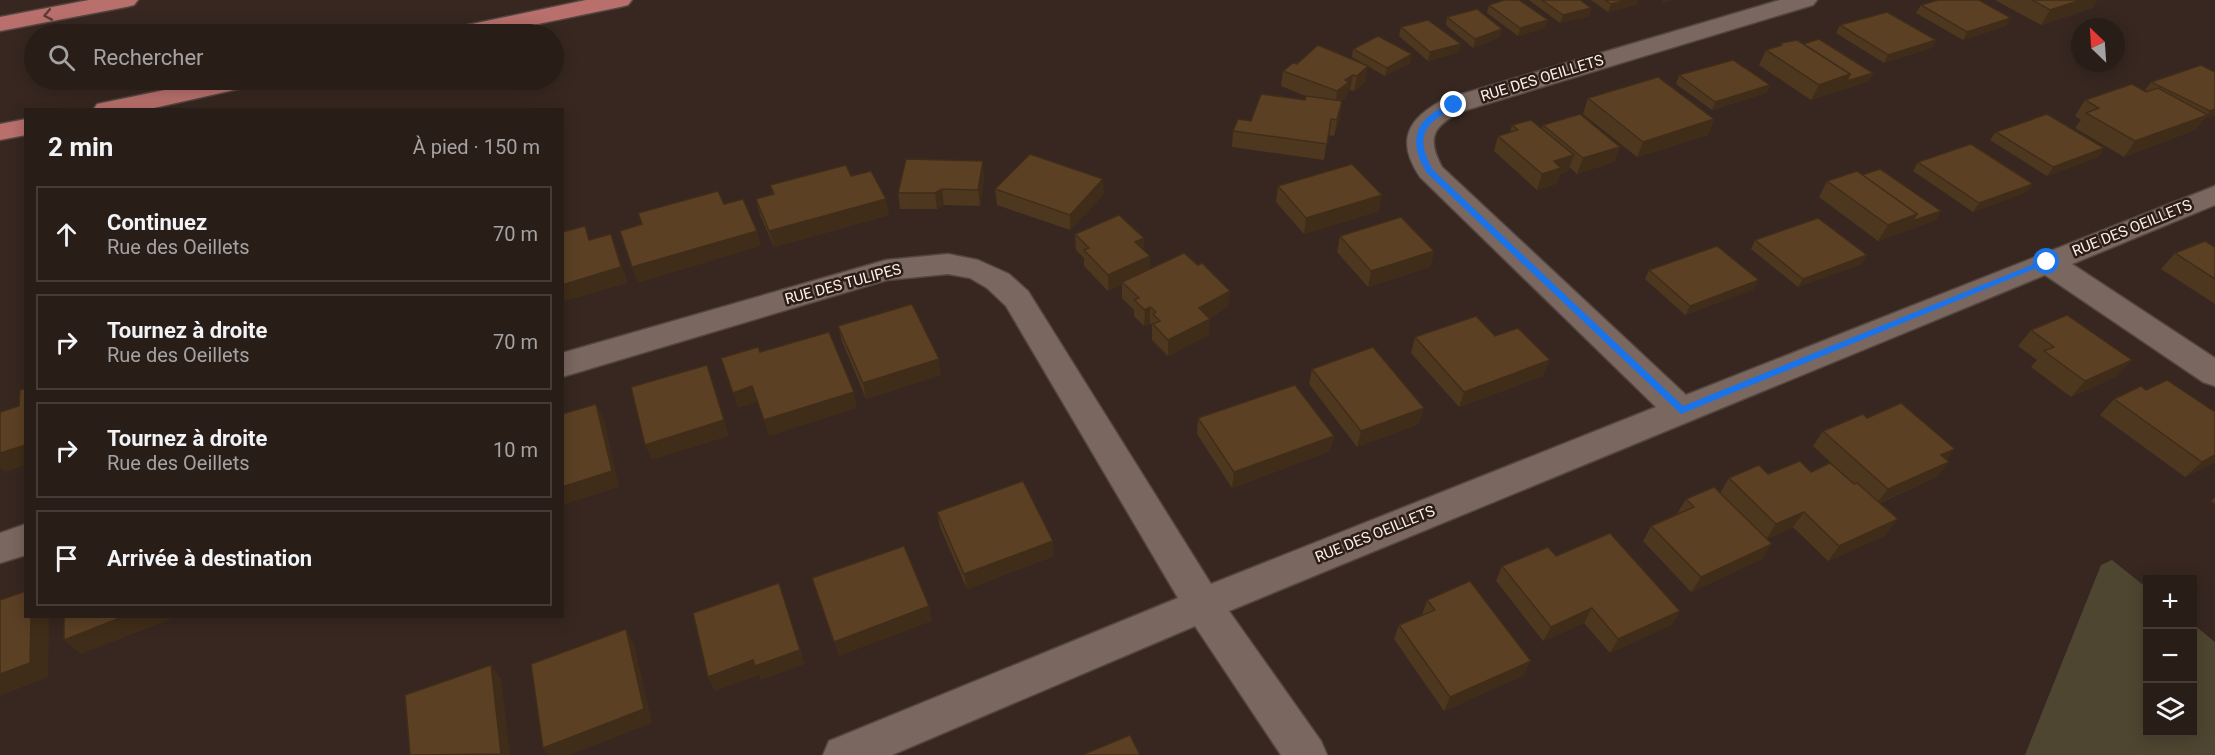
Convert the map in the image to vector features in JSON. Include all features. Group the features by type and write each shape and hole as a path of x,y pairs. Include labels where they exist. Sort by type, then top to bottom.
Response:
{"highway":[{"path":"0,24 126,0"},
{"path":"506,24 620,0"},
{"path":"115,108 200,90"},
{"path":"0,132 24,127"}],"street":[{"name":"RUE DES OEILLETS","path":"1681,410 1430,171 1420,154 1418,139 1425,124 1436,113 1454,105 1805,0"},
{"name":"RUE DES OEILLETS","path":"1203,605 2215,195"},
{"path":"2047,262 2215,374"},
{"name":"RUE DES TULIPES","path":"564,363 886,270 948,264 978,270 998,281 1017,299 1203,605 1250,677 1306,755"},
{"path":"0,548 24,540"},
{"path":"844,755 1203,605"}],"shaded area":[{"path":"2112,560 2143,585 2143,737 2197,737 2197,627 2215,642 2215,755 2025,755 2101,565"}],"building":[{"path":"1504,0 1519,0 1548,20 1520,28 1489,5"},
{"path":"1542,0 1580,0 1591,8 1563,15"},
{"path":"1605,0 1627,0 1611,4"},
{"path":"1938,0 1979,0 2011,18 1967,32 1921,5"},
{"path":"2032,0 2081,0 2050,10"},
{"path":"1477,9 1502,29 1475,39 1447,17"},
{"path":"1887,12 1936,40 1888,55 1840,25"},
{"path":"1428,20 1461,44 1430,52 1401,27"},
{"path":"1378,36 1412,54 1387,68 1353,49"},
{"path":"1819,39 1873,73 1847,81 1850,74 1803,44"},
{"path":"1797,40 1850,74 1819,85 1766,50 1782,45 1781,43"},
{"path":"1318,45 1368,66 1357,76 1353,75 1345,80 1349,82 1337,91 1283,71 1293,63 1297,64"},
{"path":"1733,60 1770,85 1715,102 1679,75"},
{"path":"2201,65 2215,72 2215,109 2210,111 2151,82"},
{"path":"1658,77 1714,119 1643,142 1588,98"},
{"path":"2132,84 2146,92 2158,88 2208,115 2135,141 2086,113 2099,108 2085,100"},
{"path":"1261,94 1305,100 1306,96 1342,101 1337,120 1331,119 1327,144 1233,131 1238,119 1251,121"},
{"path":"1580,114 1620,147 1583,158 1543,125"},
{"path":"2047,114 2104,148 2053,167 1996,132"},
{"path":"1531,120 1574,155 1554,161 1561,168 1542,174 1498,136 1518,130 1512,125"},
{"path":"1971,144 2033,184 1979,203 1918,162"},
{"path":"1030,154 1103,179 1070,215 995,189"},
{"path":"906,159 983,161 978,190 942,189 935,193 898,193"},
{"path":"1352,164 1382,195 1306,218 1278,186"},
{"path":"846,165 851,176 871,171 886,199 769,231 756,199 774,194 770,185"},
{"path":"1880,169 1941,211 1912,221 1917,214 1862,175"},
{"path":"1857,171 1917,214 1888,225 1827,181"},
{"path":"718,191 724,204 743,199 757,231 632,267 620,231 642,224 638,213"},
{"path":"1119,215 1144,238 1135,242 1150,256 1108,275 1084,250 1089,248 1075,234"},
{"path":"1401,217 1434,251 1371,271 1340,236"},
{"path":"1818,218 1867,255 1803,279 1755,240"},
{"path":"585,226 589,240 611,234 621,267 564,284 564,231"},
{"path":"2205,241 2215,247 2215,279 2175,253"},
{"path":"1717,246 1759,280 1690,306 1649,270"},
{"path":"1184,253 1198,265 1202,263 1230,291 1199,308 1210,319 1168,340 1153,324 1160,321 1153,314 1156,312 1150,307 1145,310 1134,300 1139,298 1122,282"},
{"path":"912,304 939,359 863,383 838,326"},
{"path":"2067,315 2132,360 2085,381 2044,351 2054,347 2031,330"},
{"path":"1476,316 1495,336 1518,328 1550,360 1464,392 1415,337"},
{"path":"829,332 854,392 764,420 752,386 733,393 721,358 758,347 760,352"},
{"path":"1373,347 1424,408 1361,431 1312,369"},
{"path":"707,365 724,420 645,445 631,387"},
{"path":"2167,380 2215,412 2215,455 2202,462 2114,399 2141,386 2146,390"},
{"path":"1295,385 1334,436 1234,472 1198,418"},
{"path":"24,389 24,446 0,453 0,412 19,406 20,390"},
{"path":"1901,403 1955,449 1941,455 1949,462 1888,489 1823,431 1863,414 1867,418"},
{"path":"596,404 612,471 564,486 564,413"},
{"path":"1800,461 1811,472 1830,463 1898,519 1839,546 1804,512 1776,524 1729,478 1759,465 1768,474"},
{"path":"1023,481 1053,541 964,574 937,512"},
{"path":"1714,487 1772,544 1701,577 1651,526 1694,507 1686,499"},
{"path":"1610,533 1680,611 1618,639 1592,608 1551,627 1502,566 1548,547 1556,556"},
{"path":"904,546 929,606 834,642 812,578"},
{"path":"1470,581 1531,661 1450,697 1399,625 1435,610 1427,600"},
{"path":"779,583 800,650 755,666 753,660 708,677 693,613"},
{"path":"24,592 24,618 31,618 30,663 0,674 0,600"},
{"path":"64,618 120,618 64,640"},
{"path":"626,629 644,709 543,748 531,664"},
{"path":"491,665 501,754 410,755 405,695"},
{"path":"1130,735 1140,755 1082,755"}],"route":[{"path":"1454,105 1436,113 1425,124 1418,139 1420,154 1430,171 1681,410 2047,262"}]}
